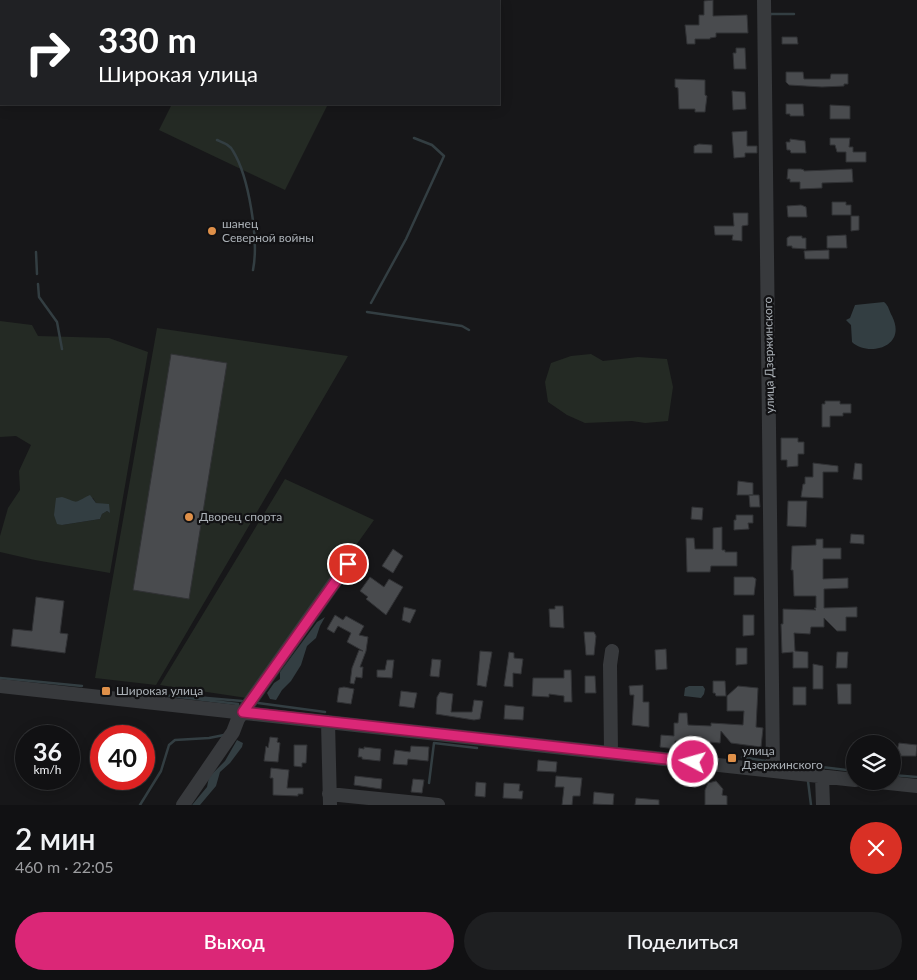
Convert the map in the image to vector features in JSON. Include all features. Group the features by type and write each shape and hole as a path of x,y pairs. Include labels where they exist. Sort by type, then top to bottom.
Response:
{"street":[{"name":"улица Дзержинского","path":"764,0 773,770"},
{"path":"183,805 233,732 238,719 356,552"},
{"path":"610,752 610,665 612,651"},
{"path":"0,686 846,779"},
{"path":"328,722 330,800 438,805"},
{"path":"822,776 823,805"},
{"path":"901,784 917,786"}],"shaded area":[{"path":"172,105 328,105 285,190 159,130"},
{"path":"884,302 892,316 895,336 884,347 867,349 859,347 852,342 851,325 846,320 850,318 855,305"},
{"path":"0,321 32,325 38,336 109,338 148,352 110,573 0,552 0,536 8,508 20,490 19,471 31,445 16,436 0,437","holes":["85,498 93,498 96,503 104,505 110,513 107,511 102,514 100,519 62,525 67,499 73,503 80,502"]},
{"name":"Дворец спорта","path":"157,328 348,356 156,685 95,678"},
{"path":"591,354 603,361 638,357 667,359 673,387 668,421 585,423 567,415 548,402 545,382 551,363 571,356"},
{"path":"285,479 374,520 247,698 160,685"},
{"path":"90,495 96,503 109,504 110,513 107,511 102,514 100,519 62,525 57,524 54,515 56,498 62,497 76,502"},
{"path":"325,617 316,638 307,646 301,665 291,681 276,700 270,699 267,693 274,683 280,679 280,672 317,622"},
{"path":"689,686 703,686 705,689 704,694 701,698 684,696 685,688"},
{"path":"237,740 243,743 242,747 230,763 220,772 216,786 200,805 192,805 207,787 209,777 225,761"}],"building":[{"path":"713,0 713,16 747,15 748,33 716,33 716,37 695,39 695,44 687,44 685,25 699,25 699,15 704,15 704,1"},
{"path":"782,37 797,37 798,44 782,44"},
{"path":"736,48 745,48 746,69 734,69 733,53 736,53"},
{"path":"786,72 803,72 804,79 830,79 831,74 848,74 848,84 844,84 844,86 822,87 789,85 786,82"},
{"path":"675,79 705,80 705,95 707,96 705,112 695,112 695,109 679,109 678,88 675,87"},
{"path":"732,91 745,92 746,109 733,110"},
{"path":"786,104 803,104 804,116 790,116 790,114 786,114"},
{"path":"830,105 850,106 850,119 830,119"},
{"path":"747,131 747,146 757,146 757,153 745,153 745,157 734,158 732,132"},
{"path":"830,138 850,138 849,147 853,147 853,152 866,152 866,162 846,162 846,152 837,152 835,145 830,145"},
{"path":"790,139 805,141 806,153 791,153 790,150 787,150 786,142 790,142"},
{"path":"699,144 712,145 712,153 694,153 694,146"},
{"path":"788,169 801,169 804,171 852,169 853,182 822,183 822,188 800,189 800,182 790,182 790,179 787,179"},
{"path":"832,202 846,202 846,205 851,205 851,215 832,215"},
{"path":"801,205 806,207 807,217 788,217 787,206"},
{"path":"733,213 748,213 748,225 742,226 742,241 732,240 733,235 715,235 714,226 734,226"},
{"path":"851,216 859,216 859,230 851,231"},
{"path":"846,235 847,248 827,248 827,236"},
{"path":"790,236 806,238 806,249 787,246 787,238"},
{"path":"829,250 829,259 805,259 804,251"},
{"path":"171,354 227,363 189,599 133,590"},
{"path":"825,401 840,401 840,404 851,404 851,413 843,413 843,416 830,416 830,427 822,427 822,404 825,404"},
{"path":"781,438 798,438 798,442 804,442 804,454 798,454 798,466 787,467 787,460 781,460"},
{"path":"813,463 838,466 838,472 823,472 823,498 801,497 805,477 813,477"},
{"path":"855,463 862,464 862,480 853,479"},
{"path":"738,481 753,483 753,495 737,495"},
{"path":"749,495 759,495 760,507 750,507"},
{"path":"788,501 807,501 806,527 787,526"},
{"path":"692,507 703,508 702,520 691,519"},
{"path":"736,515 753,515 753,523 748,523 749,529 734,530"},
{"path":"722,527 722,550 725,550 725,552 737,552 737,566 711,566 710,572 687,572 686,538 694,538 695,549 713,549 713,528"},
{"path":"851,534 864,535 864,544 850,543"},
{"path":"816,539 823,539 823,548 841,548 841,559 823,559 823,579 848,578 848,588 824,589 824,608 857,607 857,617 846,617 846,631 837,631 824,618 824,627 811,627 810,634 794,633 795,651 808,652 808,668 793,668 793,652 782,653 781,624 783,624 783,609 816,610 814,608 816,608 816,596 794,596 793,570 791,570 792,546 816,545"},
{"path":"393,549 403,556 393,573 382,566"},
{"path":"370,577 384,587 389,579 403,587 386,615 366,599 368,597 360,591"},
{"path":"734,577 753,577 756,579 754,595 734,595"},
{"path":"36,597 64,601 60,633 68,634 65,653 11,646 13,629 32,631"},
{"path":"555,606 563,606 564,628 550,627 549,609 555,609"},
{"path":"404,607 416,610 410,623 402,620"},
{"path":"335,615 343,620 346,616 364,626 359,635 368,637 366,651 360,667 363,667 362,678 356,677 354,684 350,683 352,668 359,650 363,651 347,642 351,633 338,626 334,633 327,629"},
{"path":"743,615 754,615 754,635 743,636"},
{"path":"584,632 594,632 596,636 594,655 586,655"},
{"path":"736,648 747,648 747,664 736,665"},
{"path":"666,649 667,669 656,670 655,650"},
{"path":"480,651 492,652 486,687 477,685"},
{"path":"509,652 514,653 514,658 523,659 521,674 513,673 513,687 504,686"},
{"path":"837,652 848,652 847,668 836,668"},
{"path":"432,659 441,660 439,677 430,676"},
{"path":"387,660 394,660 392,678 377,677 377,670 385,670"},
{"path":"813,664 823,666 823,689 813,689"},
{"path":"564,670 571,670 572,702 564,702 564,696 549,694 549,697 532,696 533,678 564,678"},
{"path":"585,676 595,676 596,693 585,693"},
{"path":"713,681 725,681 726,696 716,696 713,693"},
{"path":"837,684 851,684 851,704 838,704"},
{"path":"643,685 643,702 649,702 649,727 632,725 634,695 630,695 629,686"},
{"path":"738,686 758,688 756,727 763,728 761,747 731,743 721,731 720,743 710,742 707,750 690,748 690,741 675,741 675,749 660,747 661,735 674,736 674,723 678,723 679,713 687,713 688,725 711,726 711,723 743,725 744,711 727,711 727,696"},
{"path":"793,687 806,687 806,705 793,705"},
{"path":"339,688 354,689 351,704 337,702"},
{"path":"401,691 417,693 414,708 399,706"},
{"path":"440,692 453,694 451,712 472,712 474,700 483,701 480,719 474,720 436,714 437,697"},
{"path":"505,705 524,707 523,720 504,719"},
{"path":"270,737 278,738 277,742 280,743 278,762 264,761 266,746 268,748"},
{"path":"901,743 917,745 916,756 901,756"},
{"path":"294,745 307,745 306,763 302,763 302,767 294,766"},
{"path":"411,746 429,747 428,761 408,759 407,765 393,764 395,750 410,752"},
{"path":"364,747 381,749 380,761 358,757 359,748 364,749"},
{"path":"538,760 557,762 556,772 537,771"},
{"path":"271,768 289,770 287,788 303,788 303,794 298,794 298,796 273,795 273,778 270,778"},
{"path":"355,776 382,779 381,789 354,785"},
{"path":"556,776 582,778 580,796 573,796 572,805 562,805 564,787 555,787"},
{"path":"413,779 424,780 422,793 411,792"},
{"path":"716,781 723,789 722,795 727,796 727,805 705,805 705,790 708,783"},
{"path":"476,782 486,783 485,797 475,796"},
{"path":"504,783 520,784 519,791 523,791 522,799 503,798"},
{"path":"594,792 614,794 613,805 593,804"},
{"path":"636,798 659,800 659,805 635,805"}],"waterway":[{"path":"770,16 770,14 794,14"},
{"path":"371,303 406,239 444,156 432,145 414,138"},
{"path":"217,140 232,149 244,176 254,226 255,257 253,270"},
{"path":"36,252 37,274"},
{"path":"38,284 39,297 57,322 62,349"},
{"path":"367,312 462,326 469,330"},
{"path":"0,678 82,686"},
{"path":"125,690 135,691"},
{"path":"146,693 238,704"},
{"path":"172,695 242,701"},
{"path":"258,703 325,712"},
{"path":"140,805 161,771 169,745 175,740 224,735"},
{"path":"429,783 434,743 477,748"},
{"path":"742,757 766,761"},
{"path":"780,762 846,770"},
{"path":"901,776 917,777"},
{"path":"808,781 811,805"}],"place":[{"name":"шанец Северной войны","path":"212,231"},
{"name":"Дворец спорта","path":"189,517"},
{"name":"Широкая улица","path":"106,691"},
{"name":"улица Дзержинского","path":"732,758"}],"route":[{"path":"348,564 243,712 693,762"}]}
